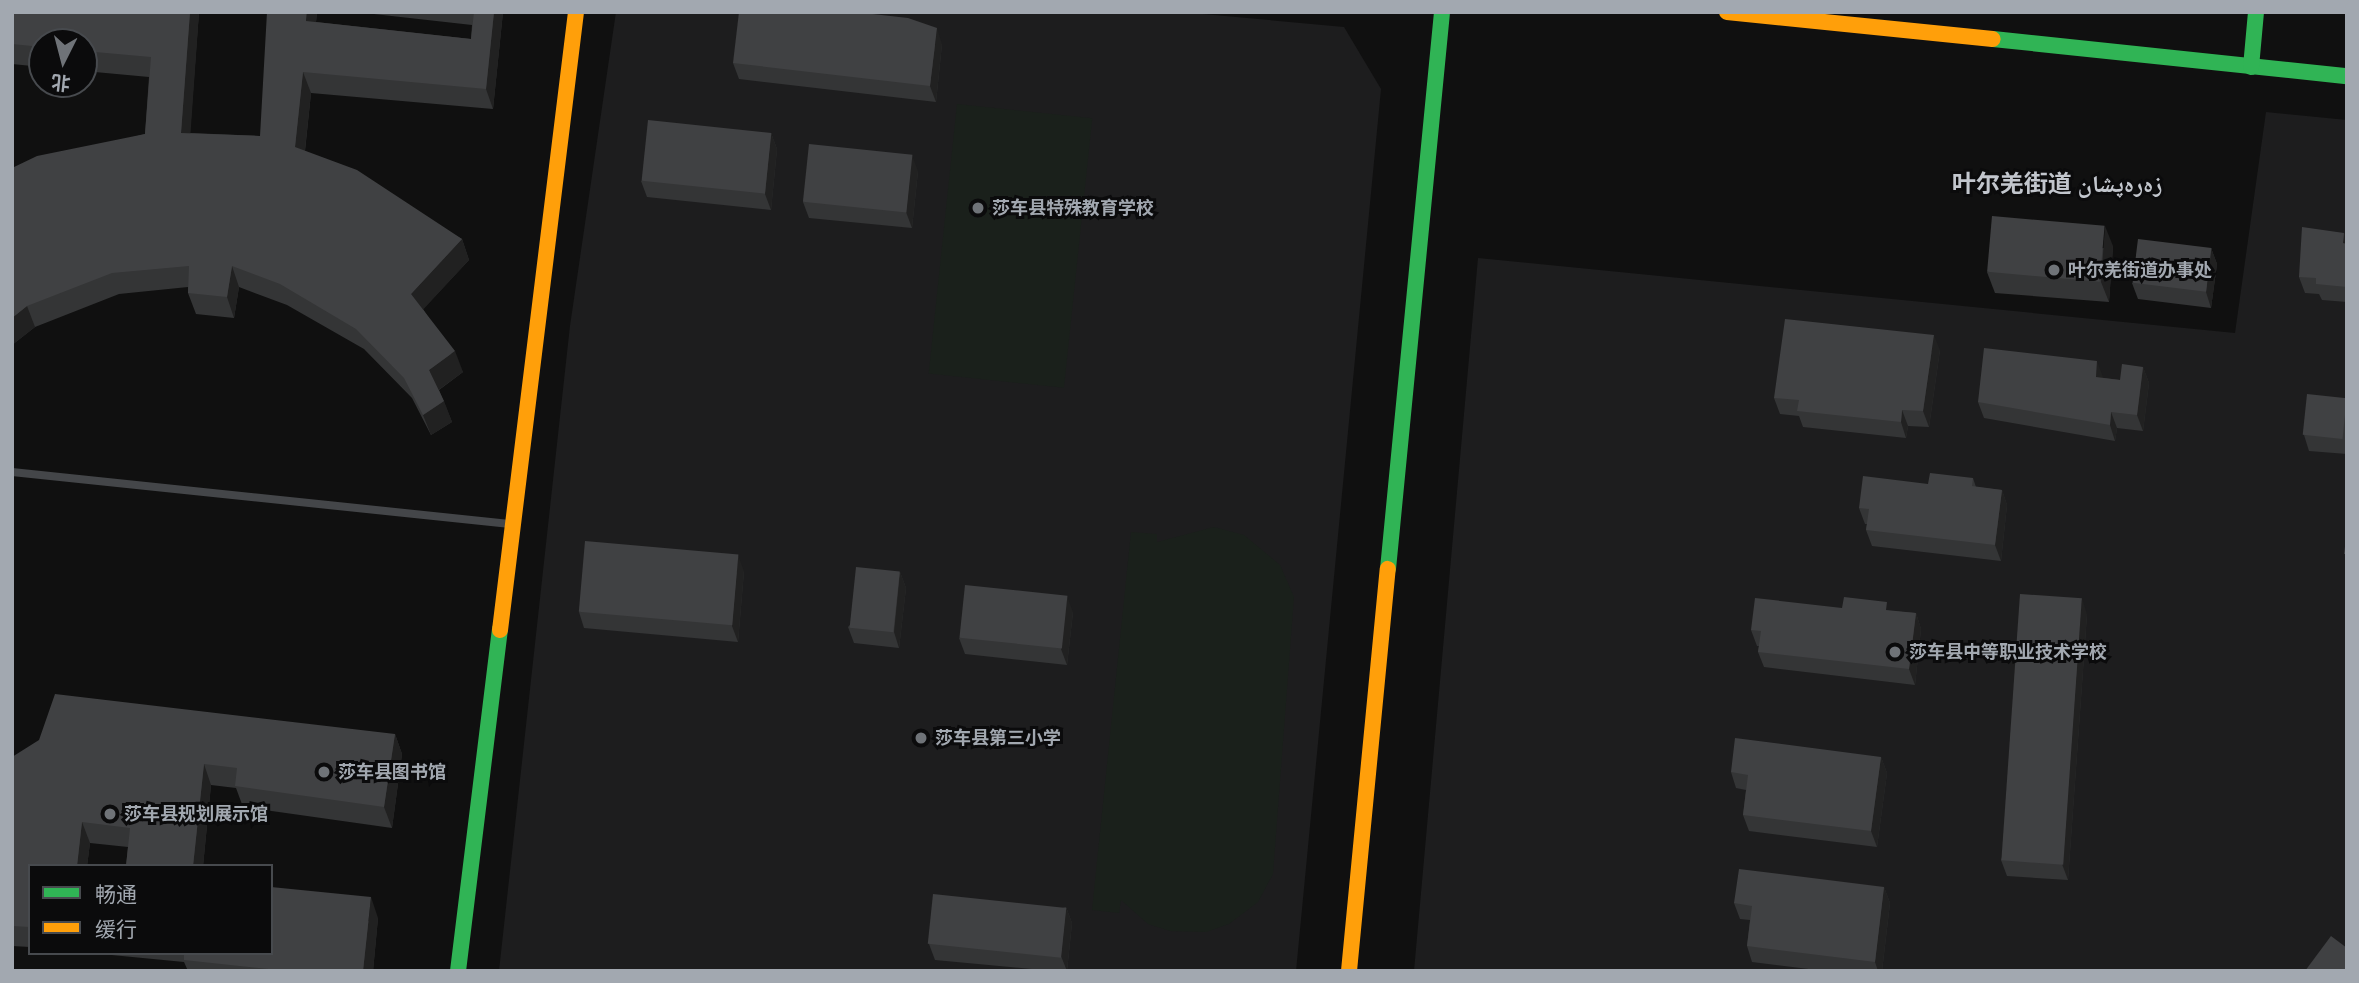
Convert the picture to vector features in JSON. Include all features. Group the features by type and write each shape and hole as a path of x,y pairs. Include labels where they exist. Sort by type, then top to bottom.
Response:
{"street":[{"path":"458,971 576,12"},
{"path":"1349,971 1442,12"},
{"path":"1727,12 2347,76"},
{"path":"2251,67 2256,12"}],"lane":[{"path":"12,472 513,525"}],"shaded area":[{"path":"616,12 1181,12 1344,27 1381,89 1296,971 499,971 570,326"},
{"path":"957,104 1092,118 1064,388 929,374"},
{"name":"莎车县中等职业技术学校","path":"2266,112 2347,120 2347,971 1414,971 1478,258 2235,333"},
{"path":"1214,527 1244,535 1280,565 1294,597 1273,874 1258,902 1229,924 1206,932 1170,931 1148,924 1121,900 1119,913 1092,910 1131,532 1157,534 1157,542"}],"building":[{"path":"12,12 190,12 181,133 260,136 267,12 307,12 306,21 471,39 474,12 494,12 486,89 303,72 295,147 357,170 462,239 411,294 455,351 429,370 444,401 423,415 404,378 356,329 280,284 232,266 227,297 188,293 189,266 112,273 27,306 12,318 12,168 37,156 145,134 151,57 98,52 98,28 28,28 28,46 12,44"},
{"path":"739,12 855,12 908,18 937,28 930,86 733,63"},
{"path":"648,120 771,133 765,194 642,181"},
{"path":"809,144 912,155 906,213 803,202"},
{"path":"1992,216 2105,226 2100,282 1987,272"},
{"path":"2302,227 2344,233 2343,243 2347,244 2347,287 2316,284 2316,278 2299,277"},
{"path":"2138,239 2211,248 2206,292 2133,283"},
{"path":"1785,319 1934,335 1923,411 1902,410 1901,422 1797,411 1799,400 1774,398"},
{"path":"1984,348 2097,361 2096,377 2120,380 2122,364 2143,367 2137,415 2111,412 2110,425 1978,402"},
{"path":"2307,394 2347,398 2342,439 2303,435"},
{"path":"1930,473 1973,478 1972,486 2002,490 1995,545 1866,530 1869,509 1859,508 1863,476 1928,484"},
{"path":"2347,532 2347,554 2344,554"},
{"path":"585,541 738,554 732,625 579,612"},
{"path":"856,567 900,572 893,632 850,628"},
{"path":"965,585 1067,596 1062,648 959,638"},
{"path":"2020,594 2082,598 2063,865 2001,860"},
{"path":"1844,597 1887,602 1886,610 1916,613 1909,669 1758,652 1761,631 1751,630 1755,598 1842,608"},
{"path":"55,694 395,734 384,807 235,786 237,768 204,764 193,864 126,864 130,828 82,822 77,864 28,864 28,927 12,926 12,757 39,740"},
{"path":"1735,738 1881,757 1871,831 1743,815 1748,775 1731,772"},
{"path":"1739,869 1884,887 1875,962 1747,946 1752,906 1734,903"},
{"path":"273,887 371,897 363,971 287,971 184,960 184,955 273,955"},
{"path":"933,894 1066,908 1061,958 928,944"},
{"path":"2331,936 2347,948 2347,971 2305,971"}],"traffic: fast":[{"path":"1388,569 1442,12"},
{"path":"2251,67 2256,12"},
{"path":"1993,39 2347,76"},
{"path":"458,971 500,630"}],"traffic: slow":[{"path":"500,630 576,12"},
{"path":"1727,12 1993,39"},
{"path":"1349,971 1388,569"}],"place":[{"name":"莎车县特殊教育学校","path":"978,208"},
{"name":"叶尔羌街道办事处","path":"2054,270"},
{"name":"莎车县中等职业技术学校","path":"1895,652"},
{"name":"莎车县第三小学","path":"921,738"},
{"name":"莎车县图书馆","path":"324,772"},
{"name":"莎车县规划展示馆","path":"110,814"}],"district":[{"name":"叶尔羌街道 زەرەپشان","path":"2057,185"}]}
